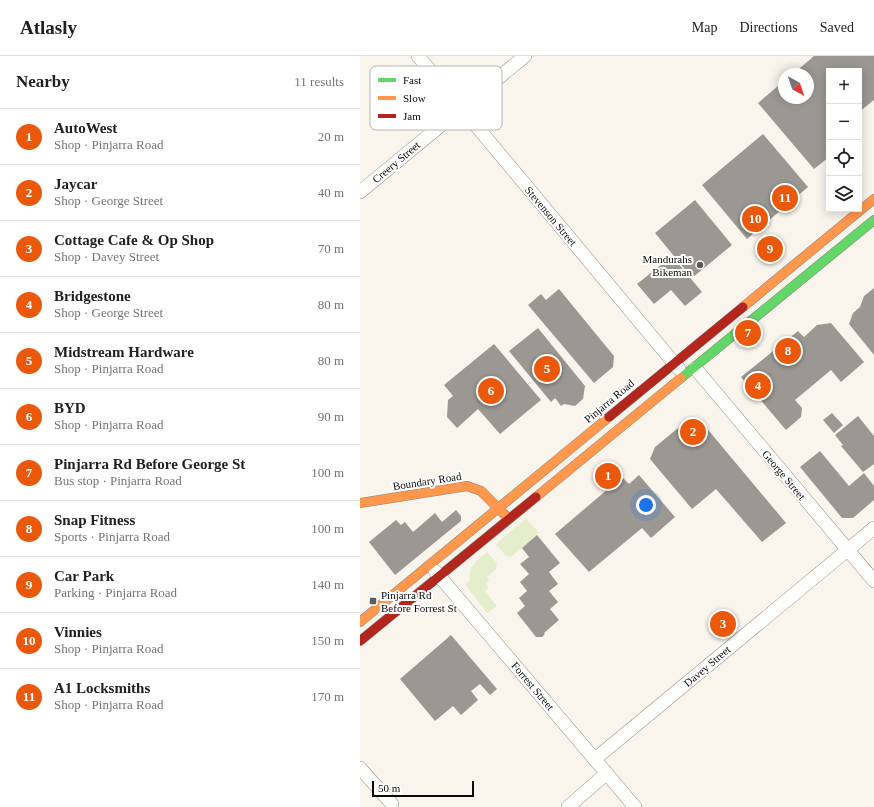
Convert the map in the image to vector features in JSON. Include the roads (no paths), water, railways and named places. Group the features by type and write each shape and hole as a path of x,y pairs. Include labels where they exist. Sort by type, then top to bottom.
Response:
{"main road":[{"name":"Pinjarra Road","path":"360,622 874,199"},
{"path":"360,641 874,220"},
{"name":"Boundary Road","path":"360,503 467,486 481,491 510,519"}],"street":[{"name":"Stevenson Street","path":"418,56 426,66"},
{"name":"Creery Street","path":"502,75 525,56"},
{"name":"Creery Street","path":"360,192 435,130"},
{"name":"Stevenson Street","path":"479,130 674,363 690,372"},
{"name":"George Street","path":"690,372 874,581"},
{"name":"Davey Street","path":"595,759 874,528"},
{"name":"Forrest Street","path":"430,565 635,807"},
{"path":"360,768 392,804"},
{"path":"568,807 607,773"}],"place":[{"name":"A1 Locksmiths","path":"785,198"},
{"name":"Vinnies","path":"755,219"},
{"name":"Car Park","path":"770,249"},
{"name":"Mandurahs Bikeman","path":"700,265"},
{"name":"Pinjarra Rd Before George St","path":"748,333"},
{"name":"Snap Fitness","path":"788,351"},
{"name":"Midstream Hardware","path":"547,369"},
{"name":"Bridgestone","path":"758,386"},
{"name":"BYD","path":"491,391"},
{"name":"Jaycar","path":"693,432"},
{"name":"AutoWest","path":"608,476"},
{"name":"Pinjarra Rd Before Forrest St","path":"373,601"},
{"name":"Cottage Cafe & Op Shop","path":"723,624"}]}
